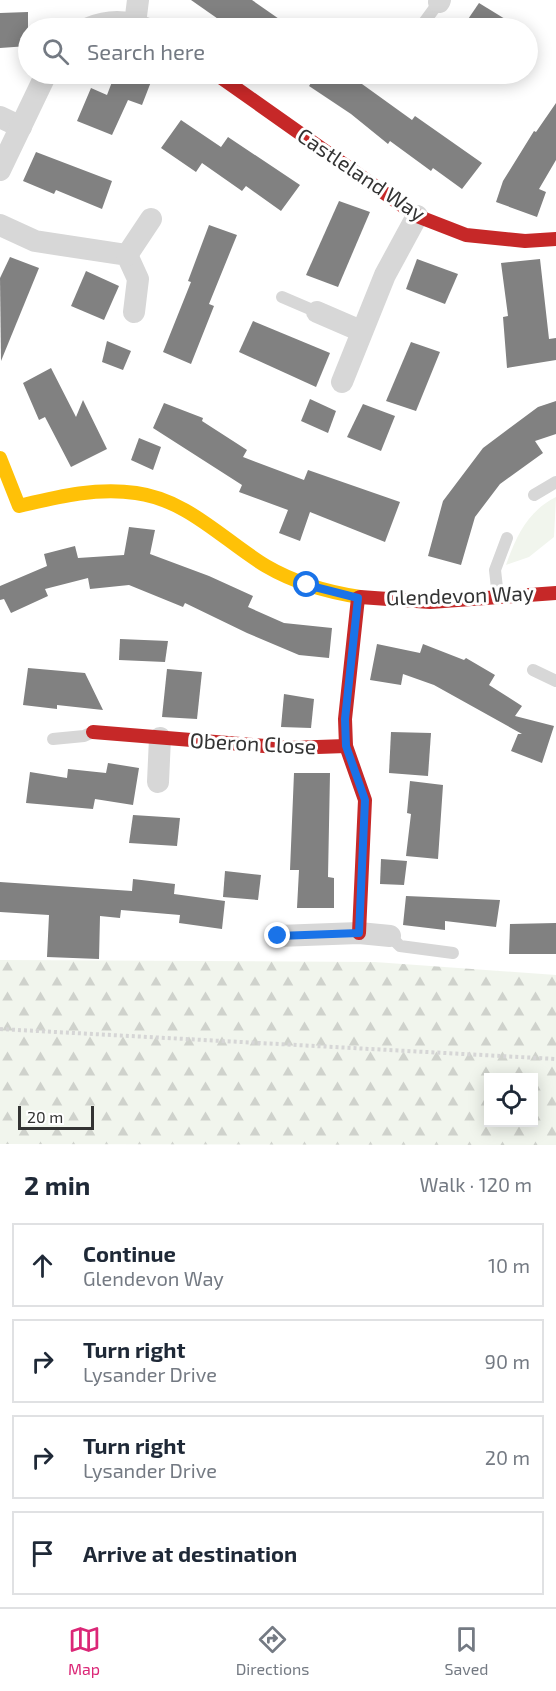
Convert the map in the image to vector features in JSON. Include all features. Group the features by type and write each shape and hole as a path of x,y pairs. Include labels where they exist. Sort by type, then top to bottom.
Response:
{"street":[{"path":"138,0 139,18"},
{"path":"0,170 41,84"},
{"name":"Castleland Way","path":"230,84 417,216 466,235 525,241 556,239"},
{"path":"0,117 21,127"},
{"path":"342,382 361,331 386,275 417,216"},
{"path":"127,255 151,219"},
{"path":"0,225 35,241 127,255"},
{"path":"127,255 138,279 134,312"},
{"path":"317,312 361,331"},
{"path":"0,458 9,511"},
{"name":"Glendevon Way","path":"9,511 78,491 106,489 135,491 162,498 205,522 254,559 278,573 307,585 358,598 422,602 498,599 556,592"},
{"path":"358,598 345,719 346,746 365,800 359,933"},
{"name":"Oberon Close","path":"93,732 289,748 346,746"},
{"name":"Oberon Close","path":"158,782 160,738"},
{"path":"278,936 359,933 390,936"}],"lane":[{"path":"427,18 440,1"},
{"path":"282,297 317,312"},
{"path":"534,495 556,482"},
{"path":"498,599 495,570 507,538"},
{"path":"533,670 556,681"},
{"path":"53,740 84,736 93,732"},
{"path":"390,936 400,946 453,953"}],"path":[{"path":"0,1029 556,1059"}],"green space":[{"path":"556,497 554,537 529,557 506,565 524,525 538,509"},
{"path":"0,960 375,962 556,975 556,1145 0,1144"}],"building":[{"path":"191,0 252,0 278,18 217,18"},
{"path":"479,3 504,18 469,18"},
{"path":"28,12 28,18 18,18 18,47 0,48 0,13"},
{"path":"111,84 150,84 142,105 128,100 112,135 77,121 91,88 107,95"},
{"path":"310,84 362,84 412,120 415,116 482,163 462,189 433,168 431,171 390,141 388,144 351,114 309,86"},
{"path":"556,103 556,160 539,189 546,192 537,217 496,202 503,181 534,131 536,132"},
{"path":"181,120 221,147 228,137 300,185 281,211 246,186 242,191 202,163 196,172 161,148"},
{"path":"36,152 112,181 102,209 56,190 54,194 23,181"},
{"path":"339,201 370,212 338,287 306,275"},
{"path":"209,225 237,235 209,304 214,306 191,364 163,352 191,282 188,281"},
{"path":"10,257 39,268 1,361 0,278"},
{"path":"417,259 458,274 445,304 406,289"},
{"path":"540,259 549,339 556,338 556,360 507,368 503,317 508,316 501,263"},
{"path":"86,271 119,286 104,320 71,306"},
{"path":"253,321 330,353 316,387 239,352"},
{"path":"107,341 131,351 123,370 102,362"},
{"path":"411,342 440,352 416,411 386,401"},
{"path":"51,368 76,417 83,400 107,449 71,467 45,417 39,420 23,383"},
{"path":"310,399 336,411 328,433 301,421"},
{"path":"556,401 556,434 535,441 543,453 500,484 475,517 461,565 428,556 443,501 483,448 538,407"},
{"path":"164,403 203,418 202,421 247,450 243,457 304,480 308,470 400,502 385,542 310,512 300,541 279,533 288,510 239,492 242,485 153,428"},
{"path":"363,404 395,416 381,451 347,437"},
{"path":"139,438 161,447 153,470 131,460"},
{"path":"129,527 155,530 150,554 209,576 253,596 248,607 284,623 332,628 329,658 299,655 185,603 183,607 129,585 90,589 88,578 45,589 48,596 11,613 4,599 0,600 0,586 47,566 44,554 75,546 78,558 124,555"},
{"path":"120,639 168,641 165,662 119,660"},
{"path":"377,644 420,653 423,644 464,660 466,658 495,675 489,685 522,706 515,716 554,726 542,763 511,751 518,734 522,734 434,685 403,674 401,685 370,680"},
{"path":"28,668 85,673 103,710 57,705 57,709 23,705"},
{"path":"167,669 202,672 197,719 162,717"},
{"path":"284,694 314,699 311,728 281,727"},
{"path":"391,732 431,733 428,776 389,773"},
{"path":"108,763 139,768 133,805 95,799 93,809 26,803 30,772 67,778 68,769 106,773"},
{"path":"294,773 330,773 328,877 334,878 334,908 297,908 299,870 290,870"},
{"path":"410,781 443,785 438,859 406,856 411,814 407,813"},
{"path":"133,815 180,818 177,846 129,843"},
{"path":"381,859 407,861 404,885 380,884"},
{"path":"225,871 261,875 258,900 223,897"},
{"path":"133,879 175,884 174,894 225,901 222,929 179,923 180,915 121,910 120,918 100,916 99,959 47,957 49,915 0,912 0,882 132,891"},
{"path":"406,896 500,900 496,927 445,921 445,930 403,925"},
{"path":"556,923 556,954 509,954 510,924"}],"traffic: slow":[{"path":"0,458 19,506 62,496 106,491 121,491 155,497 189,512 250,556 277,572 312,586 360,597"}],"traffic: jam":[{"path":"230,84 417,216 466,235 525,241 556,239"},
{"path":"360,597 430,602 556,593"},
{"path":"358,598 345,719 346,746 365,800 359,933"},
{"path":"93,732 289,748 346,746"}],"route":[{"path":"278,936 359,933 365,800 346,746 345,719 358,598 307,585"}]}
